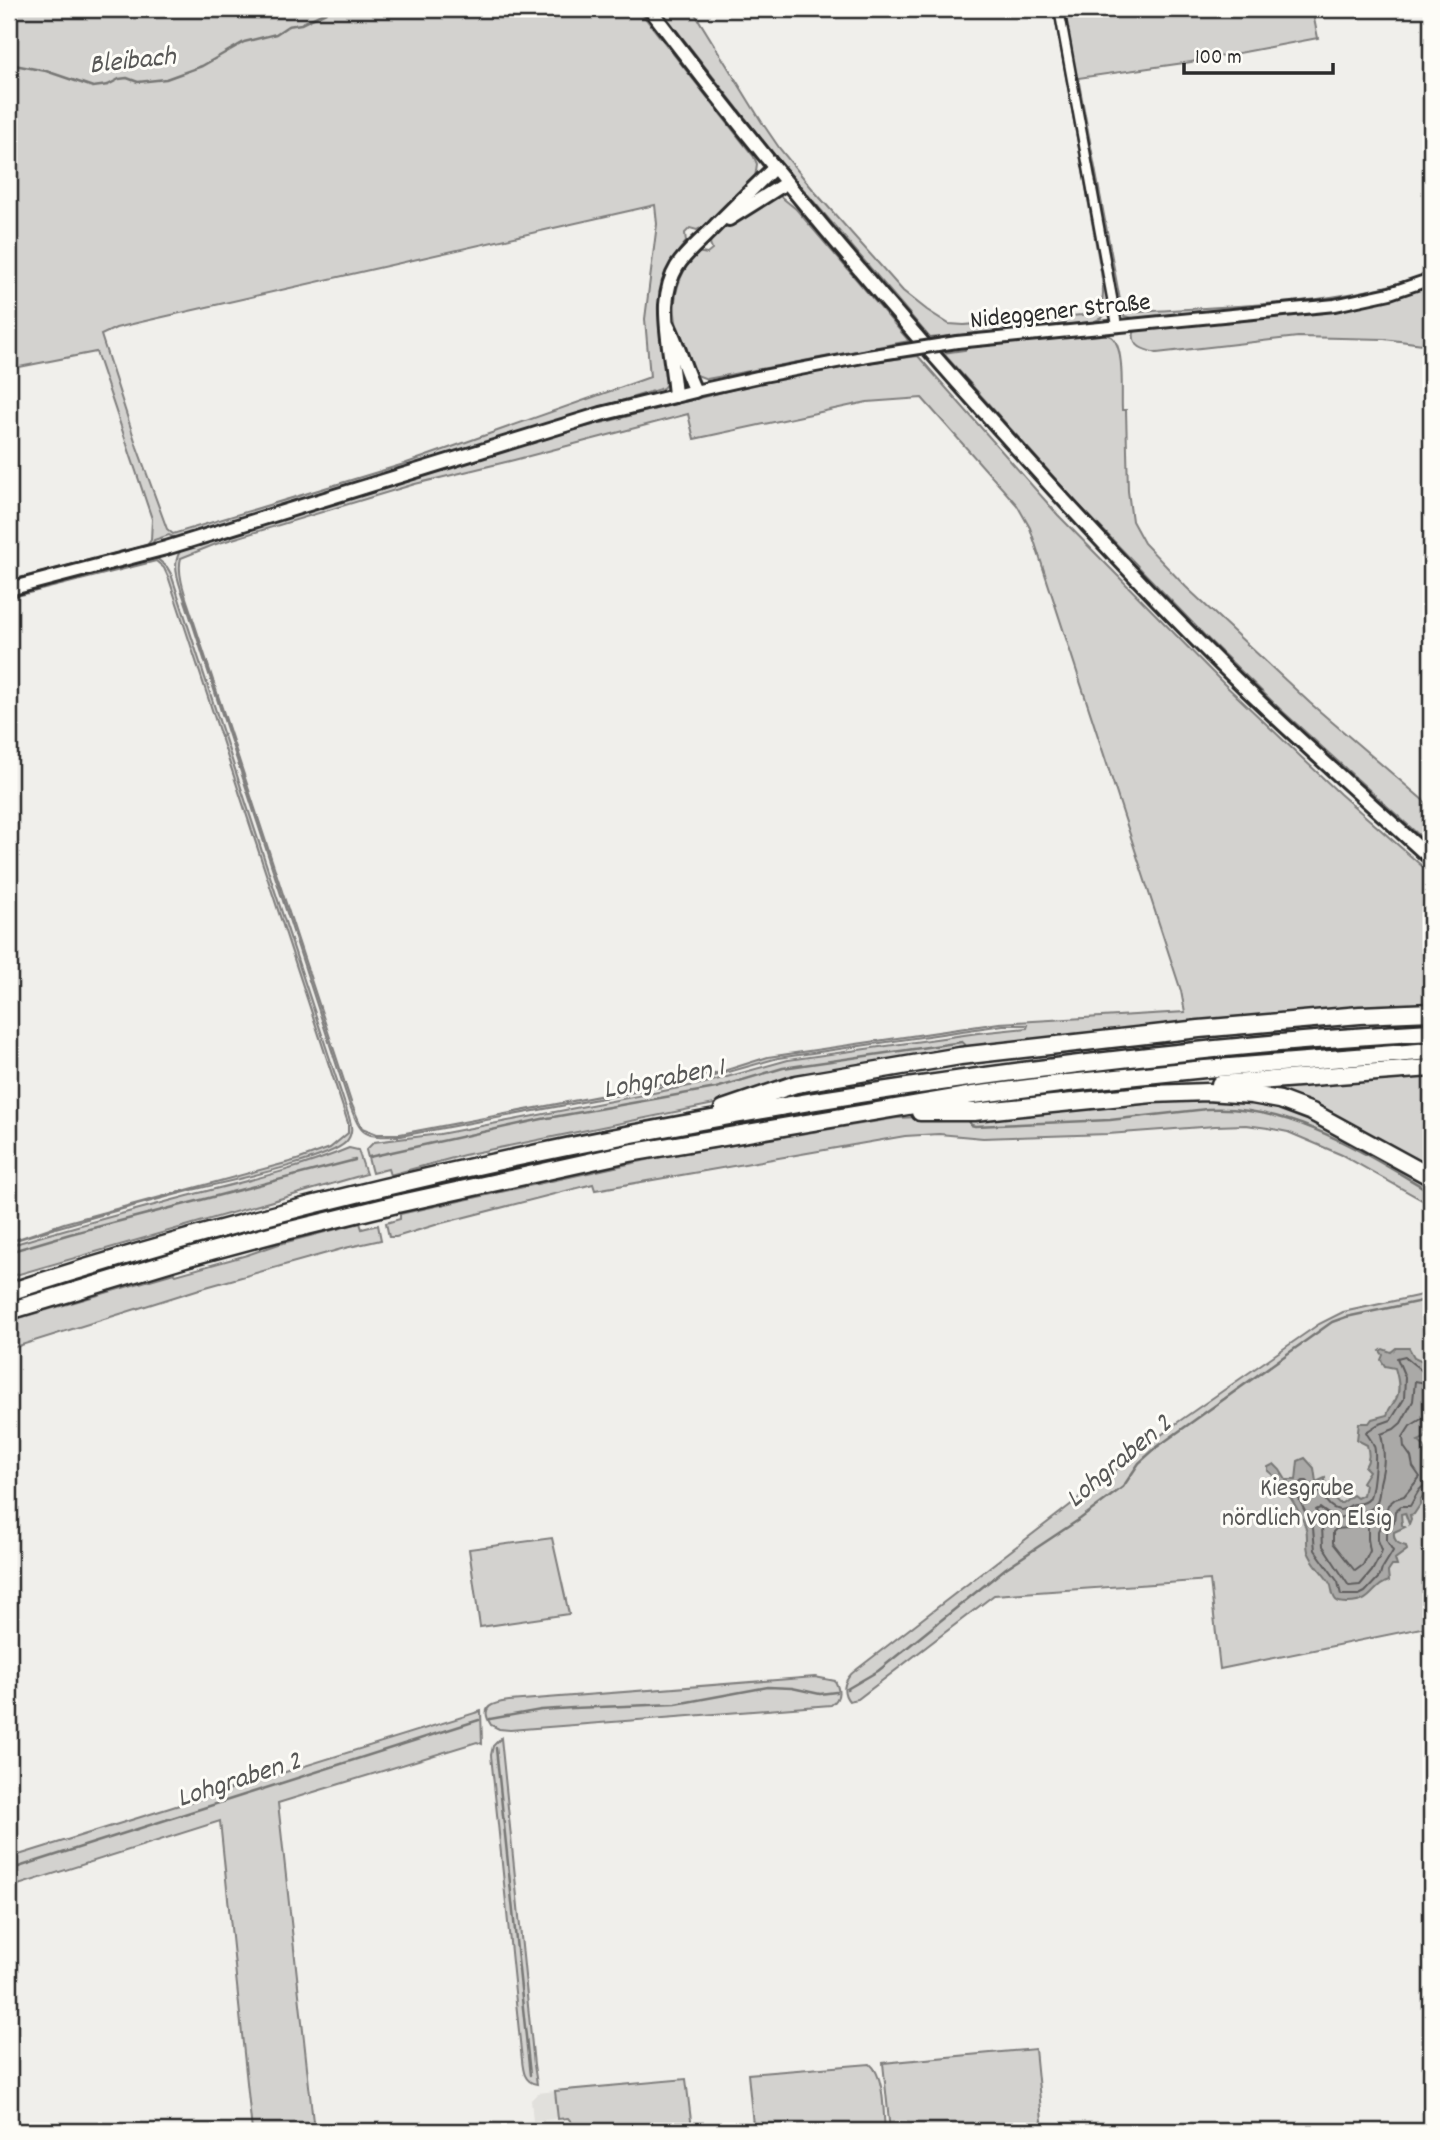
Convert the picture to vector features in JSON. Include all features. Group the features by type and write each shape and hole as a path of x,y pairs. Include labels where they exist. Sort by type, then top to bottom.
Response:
{"highway":[{"path":"674,1125 796,1084 960,1056 1199,1029 1360,1015 1431,1012"},
{"path":"9,1292 180,1240 353,1195 674,1125 923,1084 1041,1068 1204,1049 1431,1032"},
{"path":"9,1311 185,1258 358,1213 629,1153 973,1095 1082,1081 1431,1051"},
{"path":"1152,1094 1213,1084 1431,1068"},
{"path":"876,1112 975,1112 1152,1094 1252,1094 1280,1100 1328,1119 1431,1177"}],"main road":[{"path":"650,9 786,183 944,368 1110,550 1269,710 1431,859"},
{"path":"675,396 667,338 666,303 673,276 686,253 774,168"},
{"path":"713,228 786,183"},
{"path":"9,589 166,548 601,414 695,391 668,325"}],"street":[{"path":"1059,9 1117,325"},
{"name":"Nideggener Straße","path":"695,391 868,356 957,342 1344,303 1390,293 1431,279"}],"shaded area":[{"path":"555,2091 558,2119 533,2121 531,2100 538,2093"}],"green space":[{"path":"9,9 638,9 757,164 755,178 705,226 697,230 690,228 685,233 686,242 666,275 660,308 669,381 663,388 177,539 169,535 154,540 152,546 9,584 9,581 147,545 151,540 152,519 96,352 9,369","holes":["655,205 657,224 645,319 650,377 404,464 173,534 167,529 101,335 141,322"]},
{"path":"660,9 692,9 763,124 815,192 903,291 949,324 964,325 1082,315 1096,309 1102,300 1101,272 1056,9 1109,302 1107,313 1093,322 930,338 775,156"},
{"path":"1063,9 1312,9 1318,38 1191,62 1078,78 1120,300 1126,311 1251,305 1324,298 1431,274 1388,289 1350,298 1133,318 1124,316 1117,306"},
{"path":"775,195 796,209 909,341 707,379 694,374 677,327 675,297 679,282 697,252 707,254 712,250 710,243 722,229"},
{"path":"1431,283 1431,345 1384,339 1298,337 1157,353 1140,347 1134,337 1134,332 1141,329 1339,308 1380,300"},
{"path":"1095,333 1112,337 1119,351 1122,410 1126,410 1128,491 1132,521 1144,543 1186,587 1310,703 1431,807 1431,846 1280,709 1209,640 1077,503 943,353 965,350 965,347"},
{"path":"918,356 1058,515 1222,682 1340,794 1431,874 1431,1006 1313,1011 1213,1020 719,1103 464,1155 390,1175 388,1169 372,1173 366,1150 374,1142 440,1134 705,1083 788,1060 1027,1028 1028,1025 1003,1025 778,1058 704,1079 401,1136 379,1136 366,1133 357,1123 349,1103 180,586 176,569 178,554 183,548 566,432 762,382","holes":["922,398 1017,505 1030,528 1181,991 1185,1012 999,1023 768,1057 714,1074 400,1134 377,1134 362,1128 352,1105 186,597 181,580 181,558 216,544 415,484 688,414 694,439 867,402"]},
{"path":"154,556 171,574 349,1117 351,1133 346,1142 318,1157 9,1242 64,1223 297,1160 330,1148 348,1133 348,1123 164,568 156,561 9,598 9,594"},
{"path":"1431,1074 1431,1172 1248,1089"},
{"path":"1194,1098 1252,1100 1303,1114 1431,1184 1431,1205 1342,1155 1288,1132 1246,1125 1108,1134 983,1138 939,1134 905,1136 595,1190 593,1184 396,1237 389,1237 386,1223 400,1219 400,1214 656,1158 897,1118 1078,1110"},
{"path":"349,1148 358,1150 366,1174 9,1277 9,1246 273,1174"},
{"path":"360,1223 362,1229 378,1225 381,1240 206,1287 9,1349 9,1321"},
{"name":"Kiesgrube nördlich von Elsig","path":"1431,1293 1431,1626 1220,1669 1210,1580 994,1595 858,1699 849,1701 846,1697 844,1688 852,1673 1178,1422 1319,1324 1343,1312"},
{"path":"552,1538 569,1614 480,1627 469,1549"},
{"path":"815,1677 835,1681 838,1694 831,1705 510,1730 491,1725 486,1714 493,1704 509,1701"},
{"path":"481,1711 482,1744 477,1742 278,1803 314,2131 252,2131 220,1821 9,1888 9,1858"},
{"path":"501,1738 537,2084 525,2076 521,2051 491,1755 493,1746"},
{"path":"1035,2049 1043,2131 890,2131 883,2063"},
{"path":"870,2064 881,2086 885,2131 787,2131 787,2123 753,2125 748,2074"},
{"path":"686,2079 692,2129 579,2131 568,2118 558,2119 555,2091"}],"water":[{"path":"1396,1348 1409,1348 1414,1357 1427,1363 1431,1371 1431,1425 1425,1438 1418,1441 1425,1447 1428,1461 1431,1463 1431,1490 1420,1500 1414,1514 1410,1515 1409,1524 1405,1513 1401,1514 1402,1525 1405,1527 1394,1532 1394,1538 1406,1546 1407,1550 1395,1559 1397,1566 1392,1566 1388,1572 1389,1581 1363,1600 1340,1602 1335,1599 1330,1584 1310,1555 1306,1529 1300,1515 1285,1490 1268,1471 1268,1467 1274,1464 1286,1480 1296,1480 1298,1461 1305,1458 1314,1468 1316,1482 1325,1478 1326,1490 1339,1503 1353,1495 1357,1498 1363,1495 1365,1485 1362,1482 1369,1471 1365,1467 1369,1453 1367,1445 1357,1440 1359,1423 1369,1423 1372,1419 1387,1415 1398,1395 1395,1368 1385,1366 1380,1351 1383,1349 1391,1352"}],"waterway":[{"name":"Bleibach","path":"9,64 46,71 93,87 127,78 138,82 166,79 202,66 244,42 276,34 288,26 301,24 332,9"},
{"name":"Lohgraben 1","path":"369,1157 542,1119 716,1088 783,1068 962,1042 965,1045"},
{"name":"Lohgraben 1","path":"969,1121 975,1126 1110,1120 1207,1109 1238,1109 1268,1114 1325,1134 1379,1161 1431,1192"},
{"name":"Lohgraben 1","path":"9,1252 355,1160"},
{"name":"Lohgraben 2","path":"847,1689 878,1671 1006,1568 1123,1487 1139,1463 1157,1447 1332,1322 1431,1299"},
{"name":"Lohgraben 2","path":"490,1719 541,1710 676,1704 768,1687 792,1688 820,1694 836,1692"},
{"name":"Lohgraben 2","path":"9,1870 479,1720"},
{"path":"496,1748 530,2075"}]}
